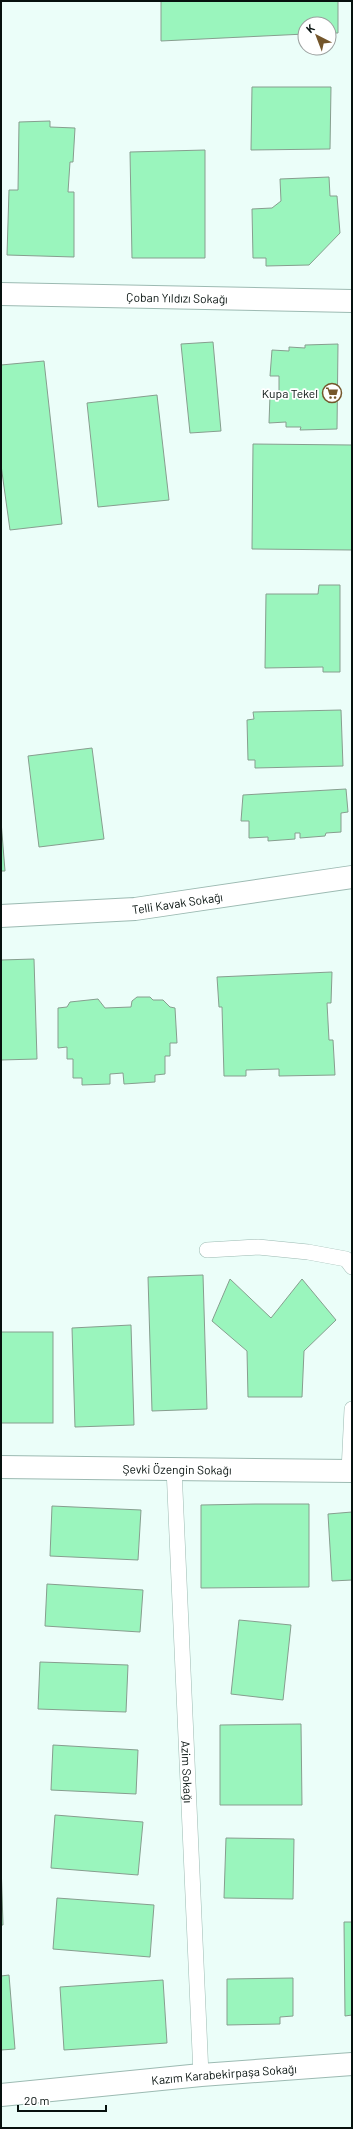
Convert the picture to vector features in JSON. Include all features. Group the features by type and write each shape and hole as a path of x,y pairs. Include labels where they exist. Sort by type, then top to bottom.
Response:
{"street":[{"name":"Çoban Yıldızı Sokağı","path":"1,294 352,301"},
{"name":"Telli Kavak Sokağı","path":"1,916 135,909 352,877"},
{"name":"Şevki Özengin Sokağı","path":"1,1467 350,1471"},
{"name":"Kazım Karabekirpaşa Sokağı","path":"1,2095 201,2075 352,2064"}],"lane":[{"path":"207,1250 258,1247 308,1252 346,1259 352,1267"},
{"path":"350,1471 352,1409"},
{"name":"Azim Sokağı","path":"174,1468 201,2075"}],"building":[{"path":"161,1 338,1 338,33 337,16 297,16 297,34 161,41"},
{"path":"252,87 331,87 330,149 251,150"},
{"path":"50,121 50,127 75,128 73,162 70,162 68,192 74,192 74,257 7,255 9,190 18,190 19,122"},
{"path":"205,150 205,258 132,258 130,152"},
{"path":"329,177 330,196 337,196 340,233 309,265 266,266 266,258 253,258 252,209 272,208 281,201 280,179"},
{"path":"213,342 221,431 190,433 181,344"},
{"path":"338,344 337,429 300,430 301,427 286,427 286,422 269,423 270,395 279,396 279,376 270,376 272,350 289,351 289,347 305,348 305,345"},
{"path":"44,361 62,524 10,530 1,465 1,365"},
{"path":"157,395 169,500 98,507 87,403"},
{"path":"253,444 352,445 352,550 252,549"},
{"path":"319,585 340,585 340,672 323,672 323,667 265,668 266,594 318,594"},
{"path":"341,710 343,766 255,768 255,760 248,760 247,720 254,719 253,712"},
{"path":"92,748 104,839 39,847 28,756"},
{"path":"346,789 348,812 341,813 341,832 326,833 325,836 300,838 300,833 295,833 295,839 268,841 268,837 249,838 249,821 241,821 243,795"},
{"path":"1,821 5,871 1,871"},
{"path":"34,959 37,1059 1,1060 1,960"},
{"path":"332,972 331,1003 327,1003 329,1040 333,1040 335,1075 279,1076 279,1069 246,1070 246,1076 224,1076 222,1007 219,1007 217,977"},
{"path":"137,997 150,997 153,1000 163,1000 170,1007 175,1008 177,1043 170,1043 170,1056 165,1056 165,1074 155,1075 155,1082 124,1084 123,1073 110,1074 110,1084 82,1085 82,1078 73,1078 73,1059 67,1059 67,1047 58,1048 58,1008 67,1007 70,1002 98,999 105,1008 131,1007 132,1001"},
{"path":"203,1275 207,1409 152,1411 148,1277"},
{"path":"230,1279 271,1318 302,1279 336,1320 304,1351 302,1397 248,1397 247,1351 212,1321"},
{"path":"131,1325 134,1425 75,1427 72,1328"},
{"path":"1,1332 53,1332 53,1423 1,1423"},
{"path":"309,1504 309,1587 201,1588 201,1505"},
{"path":"52,1506 141,1510 138,1560 50,1556"},
{"path":"352,1512 352,1580 332,1581 328,1514"},
{"path":"47,1584 143,1590 140,1632 45,1626"},
{"path":"239,1620 291,1625 283,1700 231,1694"},
{"path":"40,1662 128,1665 126,1712 38,1709"},
{"path":"301,1724 302,1805 220,1805 220,1725"},
{"path":"53,1745 138,1750 136,1794 51,1790"},
{"path":"55,1815 143,1822 138,1875 51,1868"},
{"path":"226,1838 294,1839 293,1899 224,1898"},
{"path":"1,1863 3,1925 1,1925"},
{"path":"57,1898 154,1905 150,1957 53,1949"},
{"path":"344,1922 352,1922 352,2015 345,2016"},
{"path":"9,1975 15,2049 1,2050 1,1976"},
{"path":"293,1978 293,2016 280,2017 280,2024 227,2025 227,1979"},
{"path":"163,1980 167,2043 64,2050 60,1987"}],"place":[{"name":"Kupa Tekel","path":"332,393"}]}
